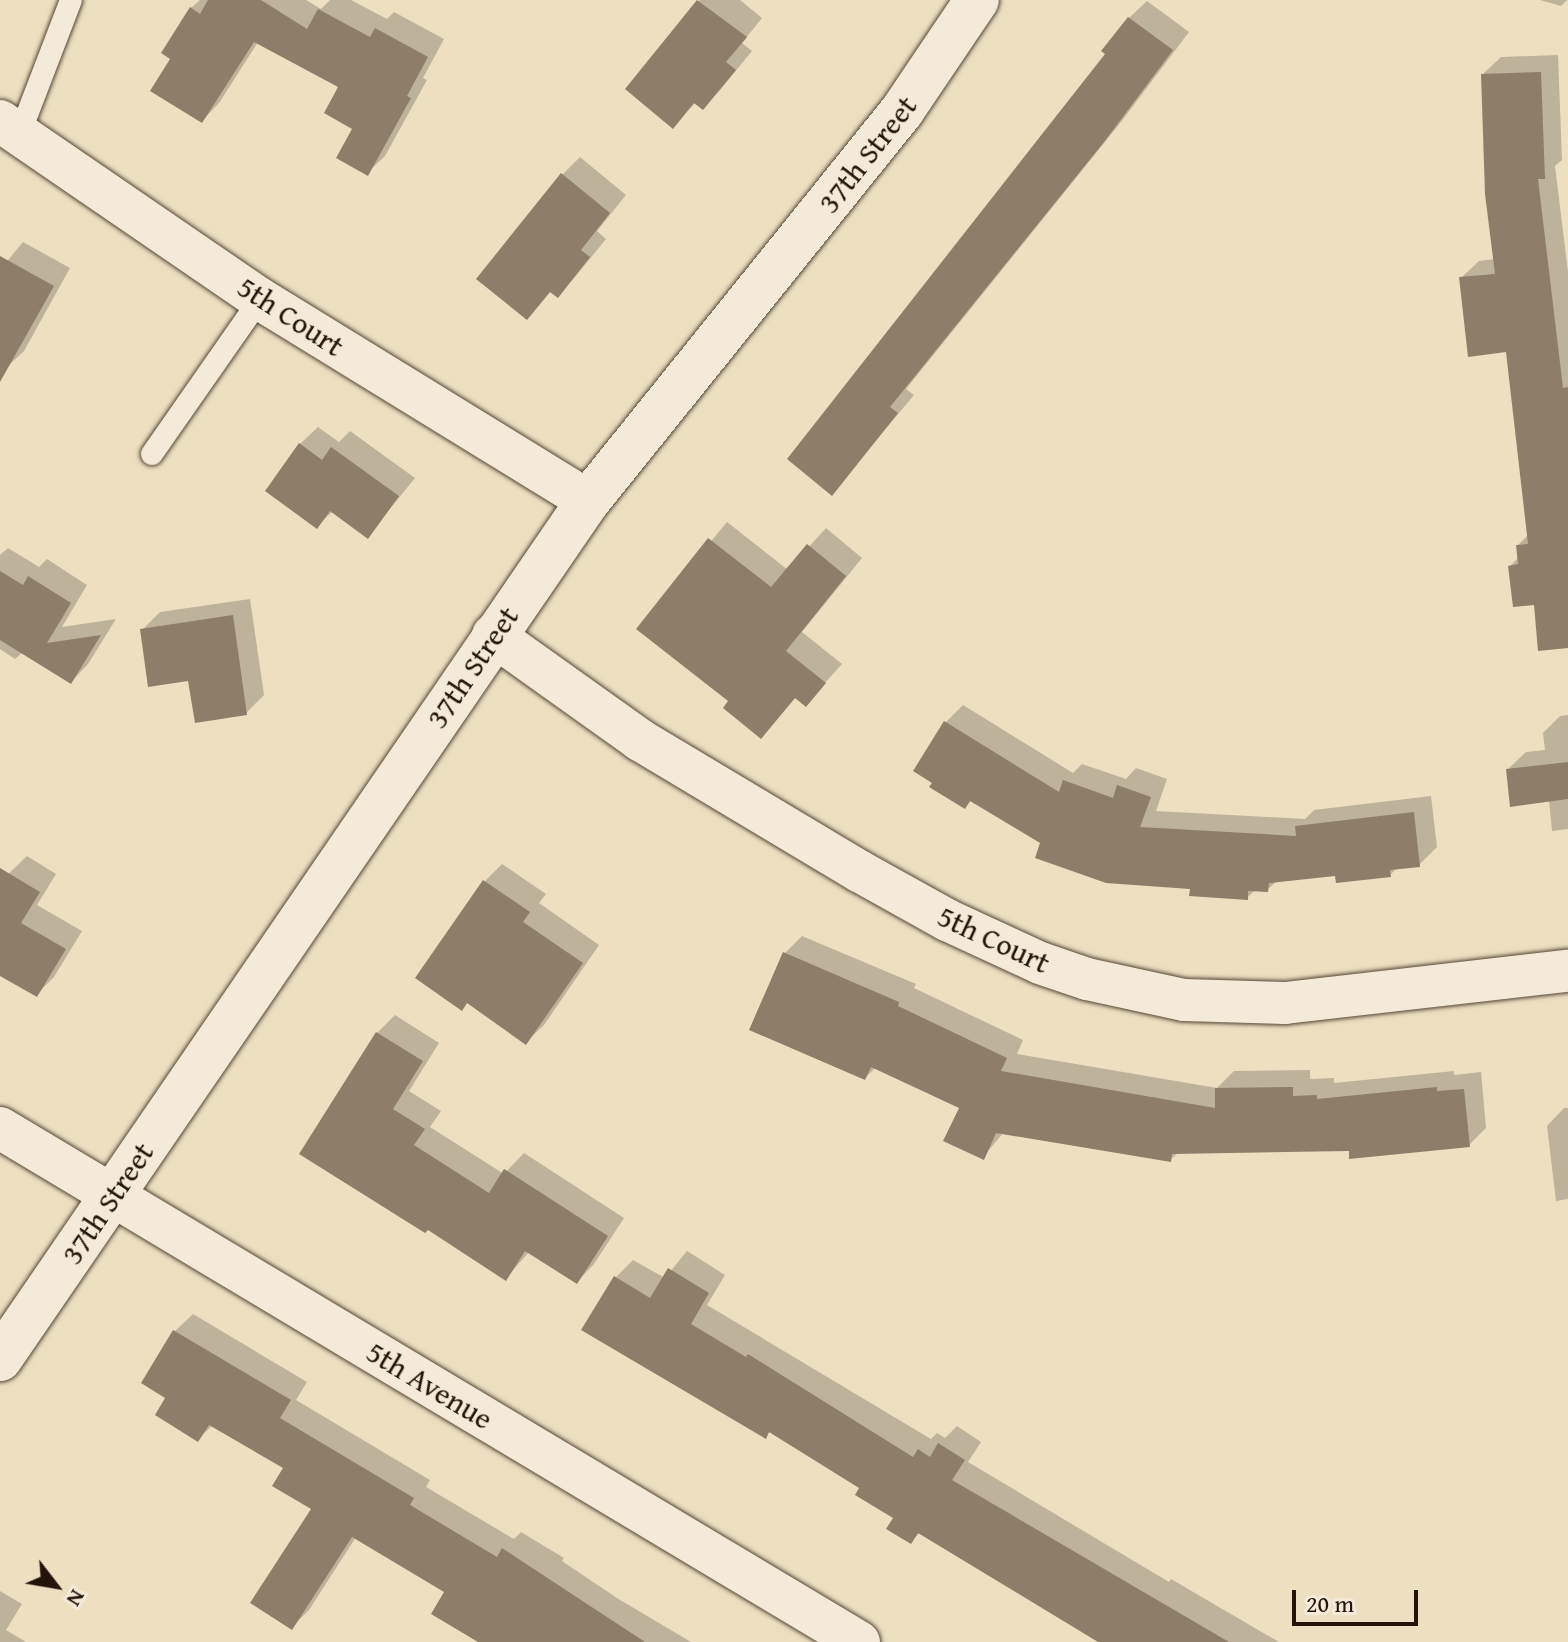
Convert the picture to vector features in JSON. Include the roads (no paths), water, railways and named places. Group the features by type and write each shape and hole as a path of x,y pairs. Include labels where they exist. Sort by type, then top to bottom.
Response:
{"street":[{"name":"37th Street","path":"0,1359 493,635 588,501 902,111 977,0"},
{"name":"5th Court","path":"10,127 260,299 588,501"},
{"name":"5th Court","path":"493,635 640,740 859,871 947,920 1040,963 1087,979 1184,1000 1285,1003 1568,971"},
{"name":"5th Avenue","path":"0,1128 859,1642"}],"lane":[{"path":"10,127 71,0"},
{"path":"152,454 260,299"}]}
